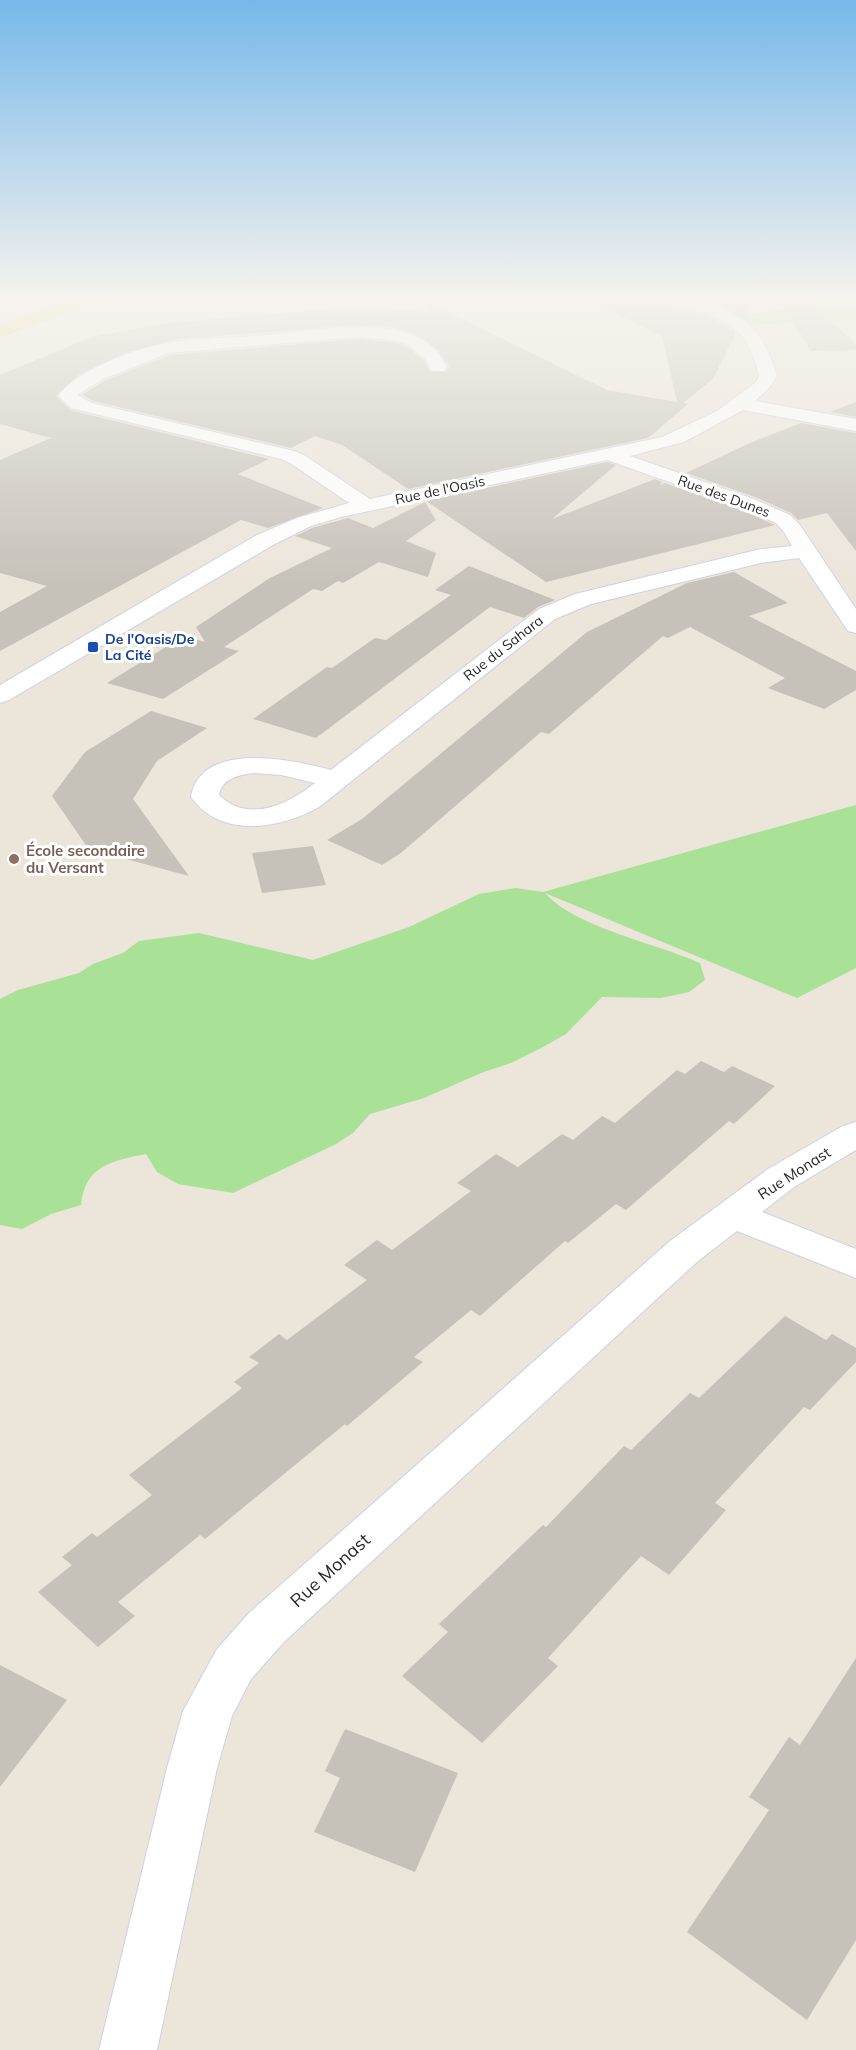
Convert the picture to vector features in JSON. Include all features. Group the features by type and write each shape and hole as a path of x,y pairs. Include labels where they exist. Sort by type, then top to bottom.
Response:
{"street":[{"path":"68,393 67,396 71,400 86,407 287,455 297,459 366,505"},
{"name":"Rue de l'Oasis","path":"0,694 287,529 325,515 366,505 610,455 692,434 739,404 752,393"},
{"path":"739,404 856,425"},
{"name":"Rue des Dunes","path":"610,455 768,511 783,519 793,529 805,551 856,626"},
{"name":"Rue du Sahara","path":"335,780 547,614 582,599 761,556 805,551"},
{"name":"Rue Monast","path":"128,2050 192,1768 208,1711 234,1664 266,1628 684,1251 781,1178 856,1134"},
{"path":"733,1215 854,1261"}],"green space":[{"path":"856,805 856,968 797,998 545,893 576,916 618,934 700,963 705,980 689,992 661,998 602,997 566,1034 543,1047 511,1063 481,1073 424,1098 370,1114 353,1133 336,1144 233,1193 178,1184 157,1172 146,1154 111,1163 94,1174 88,1182 81,1205 51,1214 22,1229 0,1225 0,999 18,990 79,973 93,964 123,953 139,941 199,933 313,960 409,927 479,894 516,888 543,892"}],"building":[{"path":"0,393 59,393 56,396 70,410 269,459 238,474 323,508 268,528 241,520 0,651 0,612 47,586 0,573 0,460 51,438 0,424"},
{"path":"86,393 623,393 677,402 675,393 696,393 683,403 688,404 648,438 408,489 342,445 315,436 291,448 93,401 82,395"},
{"path":"856,402 856,417 830,412"},
{"path":"801,423 856,433 856,551 827,513 798,520 791,513 755,497 686,473 750,443"},
{"path":"607,462 616,465 552,519 655,479 662,482 660,485 665,483 739,509 775,525 546,582 426,501"},
{"path":"425,502 436,520 406,541 436,553 428,577 379,562 343,583 338,581 322,591 313,589 224,647 239,651 163,699 107,683 184,636 205,642 196,627 270,578 332,548 295,536 312,528 348,518 373,528"},
{"path":"469,566 555,600 538,607 524,618 490,607 316,738 253,719 327,667 332,668 375,638 386,640 451,595 435,590"},
{"path":"734,572 788,603 749,616 856,671 856,690 824,709 768,688 785,678 690,627 668,638 663,636 549,734 541,732 401,853 382,865 327,840 362,819 587,632 687,583"},
{"path":"151,711 207,728 157,761 133,799 189,876 100,852 92,854 52,796 85,752"},
{"path":"313,846 326,885 262,893 252,853"},
{"path":"701,1061 724,1072 732,1066 775,1086 734,1124 729,1121 626,1210 616,1204 568,1243 565,1241 480,1316 471,1310 414,1357 423,1362 347,1426 345,1424 205,1539 200,1535 118,1602 135,1616 98,1647 38,1592 72,1565 62,1557 92,1533 97,1537 152,1495 129,1475 242,1388 234,1382 259,1363 249,1357 279,1334 287,1340 367,1280 344,1265 377,1240 392,1250 471,1191 457,1183 496,1154 518,1167 562,1134 573,1140 602,1116 615,1123 677,1070 685,1074"},
{"path":"785,1316 826,1340 832,1334 856,1348 856,1362 810,1410 804,1407 715,1503 726,1510 669,1575 641,1556 548,1658 558,1666 482,1743 402,1676 448,1632 439,1624 543,1525 546,1527 624,1446 631,1450 690,1393 699,1398"},
{"path":"856,1658 856,1940 807,2020 687,1932 769,1810 749,1797 789,1737 800,1745"},
{"path":"0,1665 67,1700 0,1787"},
{"path":"345,1729 458,1773 415,1872 314,1832 340,1778 325,1771"}],"place":[{"name":"De l'Oasis/De La Cité","path":"93,647"},
{"name":"École secondaire du Versant","path":"14,859"}]}
